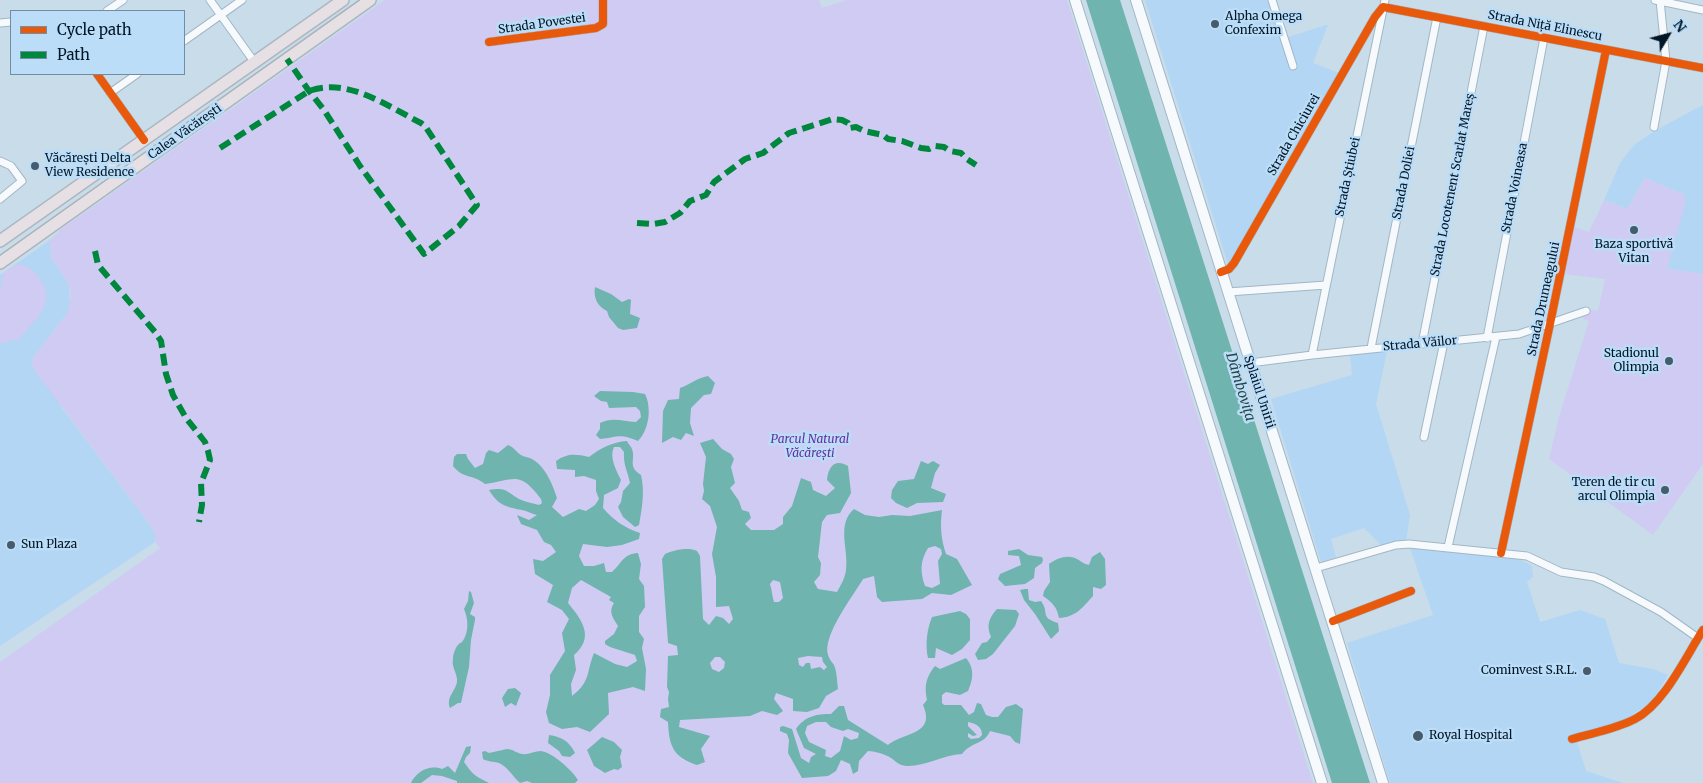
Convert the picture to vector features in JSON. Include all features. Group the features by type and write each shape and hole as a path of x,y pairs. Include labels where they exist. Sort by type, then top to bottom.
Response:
{"main road":[{"name":"Calea Văcărești","path":"0,242 344,0"},
{"name":"Calea Văcărești","path":"0,263 370,0"},
{"path":"1075,0 1322,783"},
{"name":"Splaiul Unirii","path":"1136,0 1383,783"},
{"path":"17,230 27,244"}],"street":[{"path":"108,10 123,0"},
{"path":"210,0 255,62"},
{"path":"185,40 242,0"},
{"name":"Strada Povestei","path":"489,42 596,28 603,24 603,0"},
{"path":"1272,0 1293,66"},
{"path":"1654,127 1666,61 1658,0 1703,8"},
{"name":"Strada Chiciurei","path":"1221,272 1229,269 1234,263 1384,3"},
{"name":"Strada Niță Elinescu","path":"1384,3 1437,17 1703,68"},
{"name":"Strada Știubei","path":"1312,355 1384,3"},
{"name":"Strada Doliei","path":"1372,348 1437,17"},
{"name":"Strada Locotenent Scarlat Mareș","path":"1422,344 1484,26"},
{"name":"Strada Voineasa","path":"1488,338 1544,38"},
{"name":"Strada Drumeagului","path":"1501,552 1606,50"},
{"path":"98,75 144,140"},
{"path":"110,93 136,75"},
{"path":"0,161 11,166 22,181 0,199"},
{"path":"1228,292 1326,285"},
{"name":"Strada Văilor","path":"1250,363 1372,348 1519,334 1586,311"},
{"path":"1448,547 1496,337"},
{"path":"1424,437 1444,342"},
{"path":"1316,568 1396,545 1409,544 1530,556 1561,572 1599,578 1661,612 1698,638"},
{"path":"1333,621 1411,592"},
{"path":"1572,739 1624,724 1645,712 1660,698 1703,630"}],"shaded area":[{"path":"1145,0 1269,0 1282,39 1328,25 1313,63 1339,73 1228,264"},
{"path":"1703,105 1703,274 1667,269 1683,194 1645,178 1627,209 1604,200 1620,163 1634,145 1656,130"},
{"path":"50,240 51,257 69,285 70,304 68,312 33,358 62,408 151,526 156,537 155,542 0,646 0,275"},
{"path":"1387,351 1376,404 1410,515 1406,541 1382,546 1364,528 1331,539 1336,557 1321,562 1271,399 1352,375 1350,355"},
{"path":"1410,548 1519,559 1532,566 1533,577 1527,582 1540,622 1580,610 1605,619 1619,663 1653,669 1668,675 1652,702 1633,714 1634,717 1575,735 1586,771 1623,783 1390,783 1347,643 1433,615"}],"green space":[{"name":"Parcul Natural Văcărești","path":"385,0 819,0 822,8 847,0 1067,0 1313,783 0,783 0,662 160,548 155,542 156,537 151,526 32,367 33,358 68,312 71,296 69,285 51,257 50,240 60,230"},
{"path":"1645,178 1683,194 1686,201 1667,269 1703,274 1703,464 1653,535 1549,459 1559,417 1589,321 1583,319 1586,309 1598,311 1605,279 1565,274 1574,227 1589,232 1604,200 1627,209"},
{"path":"16,265 28,267 37,275 46,293 46,301 43,309 19,339 0,343 0,290 4,272"}],"water":[{"name":"Dâmbovița","path":"1086,0 1120,0 1370,783 1332,783"},
{"path":"595,287 611,294 622,302 631,300 630,314 640,318 637,328 623,330 618,328 609,317 607,311 597,302"},
{"path":"708,376 715,383 711,394 704,395 691,408 690,423 694,436 686,433 681,440 673,437 662,443 663,411 668,400 679,399 680,388"},
{"path":"600,391 645,394 649,412 648,419 645,431 638,441 623,436 600,439 596,435 600,429 600,423 604,421 636,422 641,417 640,411 636,407 609,408 607,402 601,401 594,396"},
{"path":"713,439 722,449 731,454 734,459 731,467 735,483 730,488 739,501 742,510 749,512 751,518 745,524 751,530 774,530 783,524 783,517 792,506 801,478 811,482 813,490 826,496 835,488 827,480 833,465 839,463 848,466 851,493 840,513 827,515 822,522 818,557 821,563 820,575 814,582 818,589 837,592 843,581 846,562 844,530 849,515 854,509 865,515 879,517 892,515 910,516 942,510 941,532 946,554 957,559 972,585 951,595 932,593 922,599 882,602 877,597 874,576 863,579 834,627 827,647 828,656 836,671 838,689 826,696 819,708 807,712 793,711 793,699 776,693 774,699 783,711 777,715 762,711 750,716 680,720 679,727 710,736 701,749 705,762 697,765 682,758 674,750 671,744 668,722 660,717 661,709 669,707 667,687 668,656 678,655 677,646 668,643 662,559 665,554 689,549 697,551 700,556 703,619 709,625 716,616 723,618 729,624 733,619 729,606 716,607 716,577 712,554 717,527 710,506 702,499 706,457 700,443","holes":["935,546 941,549 942,554 938,561 940,584 932,588 925,586 922,576 923,557 928,548","773,580 780,582 783,598 779,602 774,602 770,584","808,656 822,657 827,667 824,670 820,667 811,669 810,663 806,663 803,667 799,665 798,658","715,657 720,657 725,662 724,668 719,672 712,669 710,663"]},
{"path":"627,441 632,448 634,469 641,475 642,481 643,494 639,525 635,527 623,517 618,507 623,491 630,483 624,452 620,447 614,447 612,455 621,480 618,488 604,495 603,508 620,523 640,533 639,539 622,545 607,547 583,544 579,556 584,566 604,563 606,572 612,572 626,557 638,553 641,564 639,579 644,586 645,607 639,616 639,632 644,639 642,648 646,669 645,691 633,687 608,693 609,714 590,732 577,727 562,729 549,723 546,712 550,695 550,675 565,651 562,633 569,619 562,610 547,602 553,585 535,574 533,559 543,561 556,552 551,545 544,542 537,530 521,524 517,515 529,520 537,515 503,504 489,490 503,489 521,500 539,505 542,503 541,499 522,480 510,479 485,484 464,475 453,466 454,457 457,454 466,454 475,468 483,464 486,453 489,450 498,453 508,445 510,446 521,455 537,462 545,471 557,498 552,507 563,517 579,509 586,511 595,505 599,499 596,491 596,480 584,476 575,477 575,470 557,469 556,461 572,455 589,457 607,446","holes":["581,580 611,597 609,600 614,603 611,609 612,615 618,626 614,634 605,641 605,644 635,655 637,661 627,667 615,664 594,653 585,681 572,696 571,684 576,670 574,655 584,642 585,635 582,622 568,603 572,588"]},
{"path":"921,461 928,464 933,461 940,465 935,473 931,488 946,494 943,502 917,503 907,508 896,503 891,498 892,490 898,481 914,479"},
{"path":"1019,549 1028,555 1042,557 1042,563 1035,568 1034,578 1025,584 1005,586 998,579 1000,574 1021,565 1019,556 1008,555 1008,551"},
{"path":"1100,552 1105,559 1106,585 1101,589 1093,587 1093,596 1082,608 1070,616 1059,618 1054,605 1043,596 1050,582 1049,564 1059,558 1070,557 1089,565 1092,557"},
{"path":"1028,589 1029,600 1041,601 1047,617 1058,623 1059,631 1051,639 1024,600 1020,590"},
{"path":"469,591 474,603 470,614 475,617 475,620 469,667 461,703 450,708 449,701 457,682 453,656 467,632 467,620 464,609 468,601"},
{"path":"997,609 1016,610 1019,614 1015,626 993,654 986,659 978,660 975,654 982,643 987,642 991,637 989,622"},
{"path":"960,611 970,619 970,640 962,649 952,655 936,648 935,658 928,658 927,637 932,617"},
{"path":"966,658 972,670 968,691 960,695 946,692 942,695 942,703 944,705 961,705 969,715 974,712 977,703 981,704 986,715 992,717 998,717 1006,707 1016,704 1023,709 1020,744 1015,742 1010,736 990,731 984,739 962,754 948,756 915,766 898,764 886,755 868,751 859,761 858,771 853,774 850,764 841,760 836,771 828,776 802,778 788,753 789,740 787,734 780,731 780,727 792,729 801,758 809,763 811,757 816,754 804,748 796,729 807,719 816,715 831,714 839,706 844,706 848,720 888,745 922,727 926,715 923,705 927,700 926,686 928,678 935,666 940,669","holes":["816,722 826,722 831,727 843,731 848,729 859,733 858,738 851,740 844,736 840,751 831,758 825,756 826,750 809,742 805,733 807,726","968,722 980,727 982,735 979,738 971,739 968,737 968,733 973,736 977,735 968,726"]},
{"path":"515,688 521,693 516,706 511,703 505,707 502,698 508,689"},
{"path":"549,735 565,740 575,753 570,757 562,756 559,751 548,743"},
{"path":"602,737 614,742 622,750 620,757 622,767 618,770 614,769 605,773 594,766 587,750"},
{"path":"471,746 470,753 464,762 475,775 489,783 457,783 457,781 442,776 432,775 421,783 411,783 416,775 428,768 442,769 448,766 455,773 466,747"},
{"path":"507,749 522,754 539,751 546,752 562,762 578,780 575,783 532,783 527,781 520,783 499,763 483,759 482,752 489,753"}],"tram line":[{"path":"0,255 360,0"}],"marked path":[{"path":"220,148 309,91 324,88 353,90 367,95 425,126 477,205 459,226 424,254 360,166 324,110 309,91 287,59"},
{"path":"637,223 653,224 665,222 680,213 690,201 706,195 714,182 745,159 763,153 789,133 833,119 848,123 850,128 856,127 864,131 883,135 888,139 902,141 921,148 944,147 950,151 961,153 976,165"},
{"path":"95,251 98,265 161,341 166,374 173,395 186,418 205,442 210,460 201,483 202,505 199,522"}],"cycle path":[{"path":"489,42 596,28 603,24 603,0"},
{"path":"1221,272 1229,269 1234,263 1375,17 1383,7 1703,68"},
{"path":"1501,553 1606,50"},
{"path":"98,75 144,140"},
{"path":"1333,621 1411,591"},
{"path":"1572,739 1620,726 1646,712 1665,692 1703,630"}],"place":[{"name":"Alpha Omega Confexim","path":"1215,24"},
{"name":"Văcărești Delta View Residence","path":"35,166"},
{"name":"Baza sportivă Vitan","path":"1634,230"},
{"name":"Stadionul Olimpia","path":"1669,361"},
{"name":"Teren de tir cu arcul Olimpia","path":"1665,490"},
{"name":"Sun Plaza","path":"11,545"},
{"name":"Cominvest S.R.L.","path":"1587,671"},
{"name":"Royal Hospital","path":"1418,736"}]}
